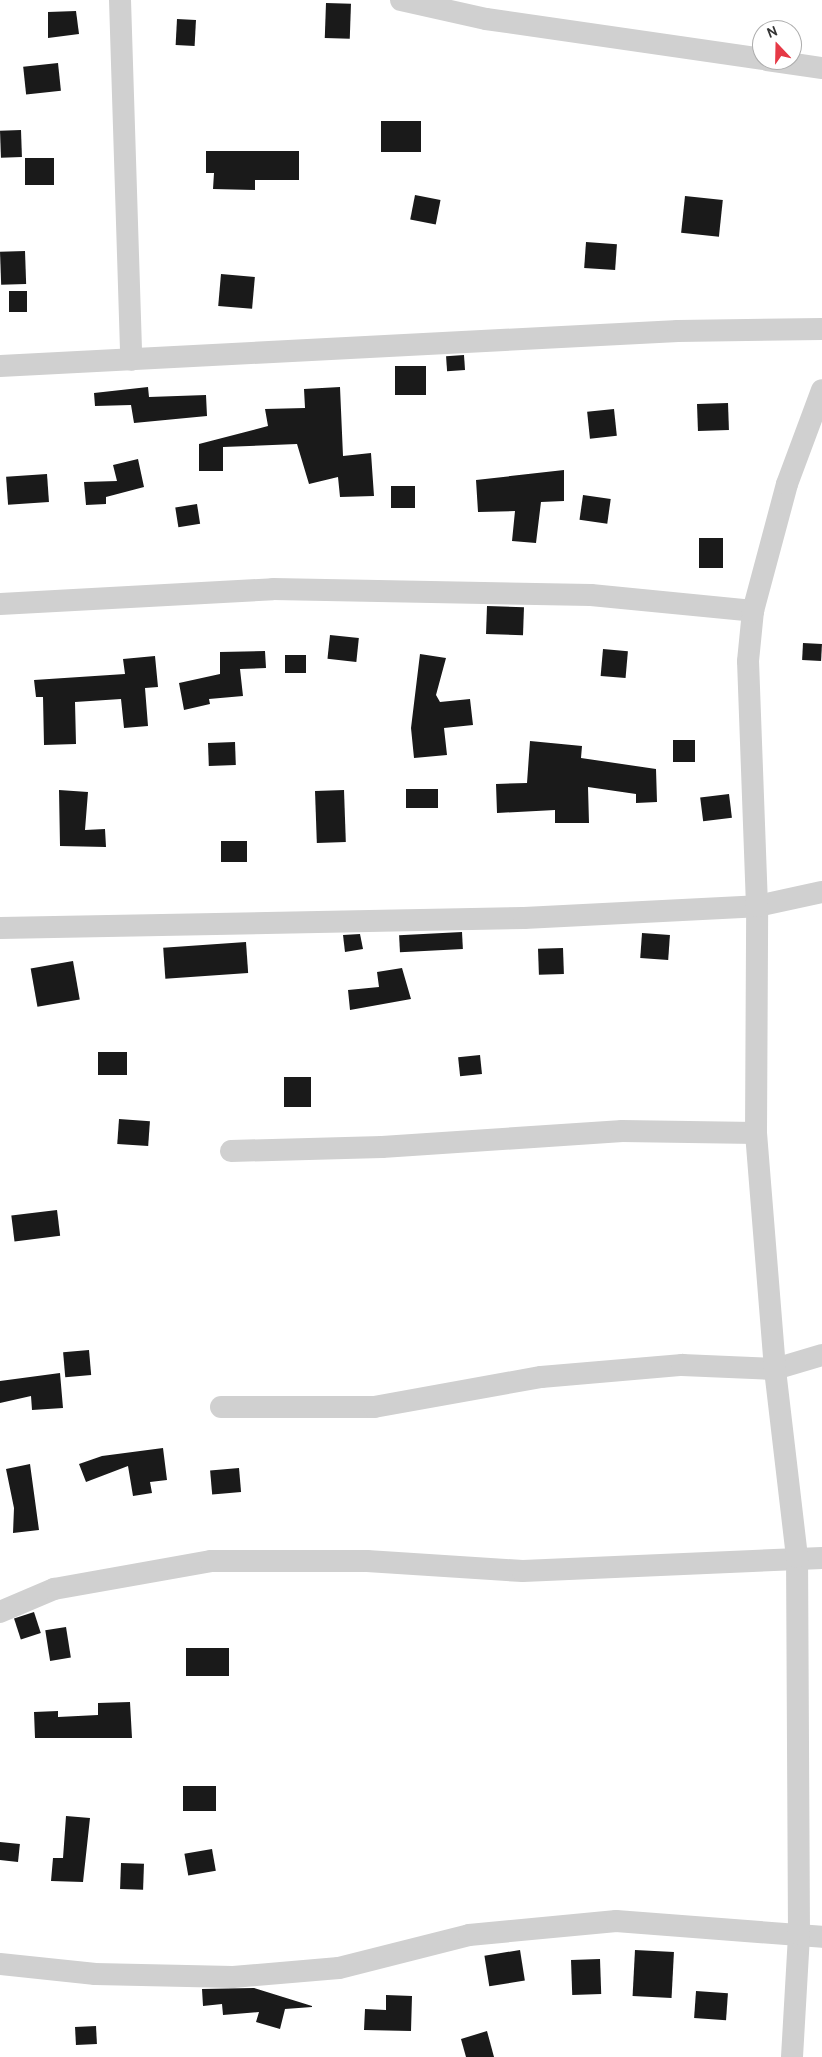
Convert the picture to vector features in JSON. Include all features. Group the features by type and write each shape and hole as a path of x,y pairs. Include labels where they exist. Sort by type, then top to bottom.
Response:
{"street":[{"path":"120,0 131,360"},
{"path":"401,0 423,3 486,19 752,58"},
{"path":"802,65 822,68"},
{"path":"0,366 678,331 822,329"},
{"path":"792,2057 799,1934 797,1557 775,1369 756,1134 757,906 748,661 754,611 788,484 822,390"},
{"path":"0,604 273,589 591,595 754,611"},
{"path":"0,928 524,918 757,906 822,892"},
{"path":"231,1151 382,1147 622,1131 756,1134"},
{"path":"221,1408 374,1407 541,1377 682,1365 775,1369 822,1355"},
{"path":"0,1612 54,1589 212,1561 366,1561 523,1570 797,1557 822,1558"},
{"path":"0,1964 95,1974 233,1977 339,1968 469,1935 616,1921 822,1937"}],"building":[{"path":"326,3 351,4 350,39 325,38"},
{"path":"76,11 79,34 48,38 48,12"},
{"path":"177,19 196,20 195,46 176,45"},
{"path":"58,63 61,91 26,95 23,67"},
{"path":"381,121 421,121 421,152 381,152"},
{"path":"21,130 22,157 1,158 0,131"},
{"path":"206,151 299,151 299,180 255,180 255,190 213,189 214,173 206,173"},
{"path":"25,158 54,158 54,185 25,185"},
{"path":"415,195 441,200 436,225 410,220"},
{"path":"685,196 723,200 719,237 681,233"},
{"path":"586,242 617,244 615,270 584,268"},
{"path":"25,251 26,284 1,285 0,252"},
{"path":"221,274 255,277 252,309 218,306"},
{"path":"9,291 27,291 27,312 9,312"},
{"path":"464,355 465,370 447,371 446,356"},
{"path":"395,366 426,366 426,395 395,395"},
{"path":"148,387 149,397 206,395 207,416 134,423 131,405 95,406 94,393"},
{"path":"340,387 343,456 371,453 374,496 340,497 338,477 309,484 297,444 223,447 223,471 199,471 199,444 268,426 265,409 305,408 304,389"},
{"path":"728,403 729,430 698,431 697,404"},
{"path":"614,409 617,436 590,439 587,412"},
{"path":"138,459 144,487 106,497 106,504 86,505 84,482 117,481 113,465"},
{"path":"564,470 564,501 541,502 536,543 512,541 515,511 478,512 476,480"},
{"path":"47,474 49,502 8,505 6,477"},
{"path":"391,486 415,486 415,508 391,508"},
{"path":"583,495 611,499 607,524 580,520"},
{"path":"197,504 200,524 178,527 175,507"},
{"path":"699,538 723,538 723,568 699,568"},
{"path":"487,606 524,607 523,635 486,634"},
{"path":"330,635 359,638 356,662 327,659"},
{"path":"803,643 822,644 821,661 802,660"},
{"path":"603,649 628,651 626,678 601,676"},
{"path":"265,651 266,668 240,669 243,696 209,699 210,704 184,710 179,683 220,674 220,652"},
{"path":"420,654 446,658 436,695 440,702 470,699 473,725 444,728 447,755 414,758 411,728"},
{"path":"285,655 306,655 306,673 285,673"},
{"path":"155,656 158,687 145,688 148,726 124,728 121,699 75,702 76,744 44,745 43,697 36,697 34,680 125,674 123,659"},
{"path":"673,740 695,740 695,762 673,762"},
{"path":"530,741 582,746 581,758 656,769 657,802 636,803 636,794 588,787 589,823 555,823 555,810 497,813 496,784 527,783"},
{"path":"235,742 236,765 209,766 208,743"},
{"path":"406,789 438,789 438,808 406,808"},
{"path":"59,790 88,792 85,830 105,829 106,847 60,846"},
{"path":"344,790 346,842 317,843 315,791"},
{"path":"729,794 732,818 703,821 700,798"},
{"path":"221,841 247,841 247,862 221,862"},
{"path":"462,932 463,949 400,952 399,935"},
{"path":"642,933 670,935 668,960 640,958"},
{"path":"360,934 363,949 345,952 343,935"},
{"path":"246,942 248,973 165,979 163,948"},
{"path":"563,948 564,974 539,975 538,949"},
{"path":"73,961 80,999 37,1007 31,968"},
{"path":"402,968 411,999 350,1010 348,990 379,987 377,972"},
{"path":"98,1052 127,1052 127,1075 98,1075"},
{"path":"480,1055 482,1074 460,1076 458,1057"},
{"path":"284,1077 311,1077 311,1107 284,1107"},
{"path":"119,1119 150,1121 148,1146 117,1144"},
{"path":"57,1210 60,1236 15,1241 11,1216"},
{"path":"89,1350 91,1375 65,1377 63,1352"},
{"path":"60,1373 63,1408 32,1410 31,1396 0,1403 0,1381"},
{"path":"163,1448 167,1480 150,1482 152,1493 133,1496 128,1466 86,1482 79,1464 102,1456"},
{"path":"30,1464 39,1530 13,1533 14,1508 6,1469"},
{"path":"239,1468 241,1492 212,1494 210,1471"},
{"path":"34,1612 41,1633 21,1639 14,1618"},
{"path":"66,1627 71,1658 50,1661 45,1630"},
{"path":"186,1648 229,1648 229,1676 186,1676"},
{"path":"130,1702 132,1738 35,1738 34,1712 58,1711 58,1717 98,1715 98,1703"},
{"path":"183,1786 216,1786 216,1811 183,1811"},
{"path":"66,1816 90,1818 83,1882 51,1881 53,1858 63,1858"},
{"path":"0,1842 20,1844 18,1862 0,1860"},
{"path":"212,1849 216,1871 188,1876 184,1854"},
{"path":"121,1863 144,1864 143,1890 120,1889"},
{"path":"520,1950 525,1981 489,1986 484,1956"},
{"path":"635,1950 674,1952 672,1998 633,1996"},
{"path":"600,1959 601,1994 572,1995 571,1960"},
{"path":"254,1988 312,2007 285,2009 280,2029 256,2022 259,2012 223,2015 222,2004 203,2006 202,1989"},
{"path":"696,1991 728,1993 726,2020 694,2018"},
{"path":"386,1995 412,1996 411,2031 364,2030 365,2009 386,2010"},
{"path":"96,2026 97,2044 76,2045 75,2027"},
{"path":"487,2031 494,2057 466,2057 461,2039"}]}
